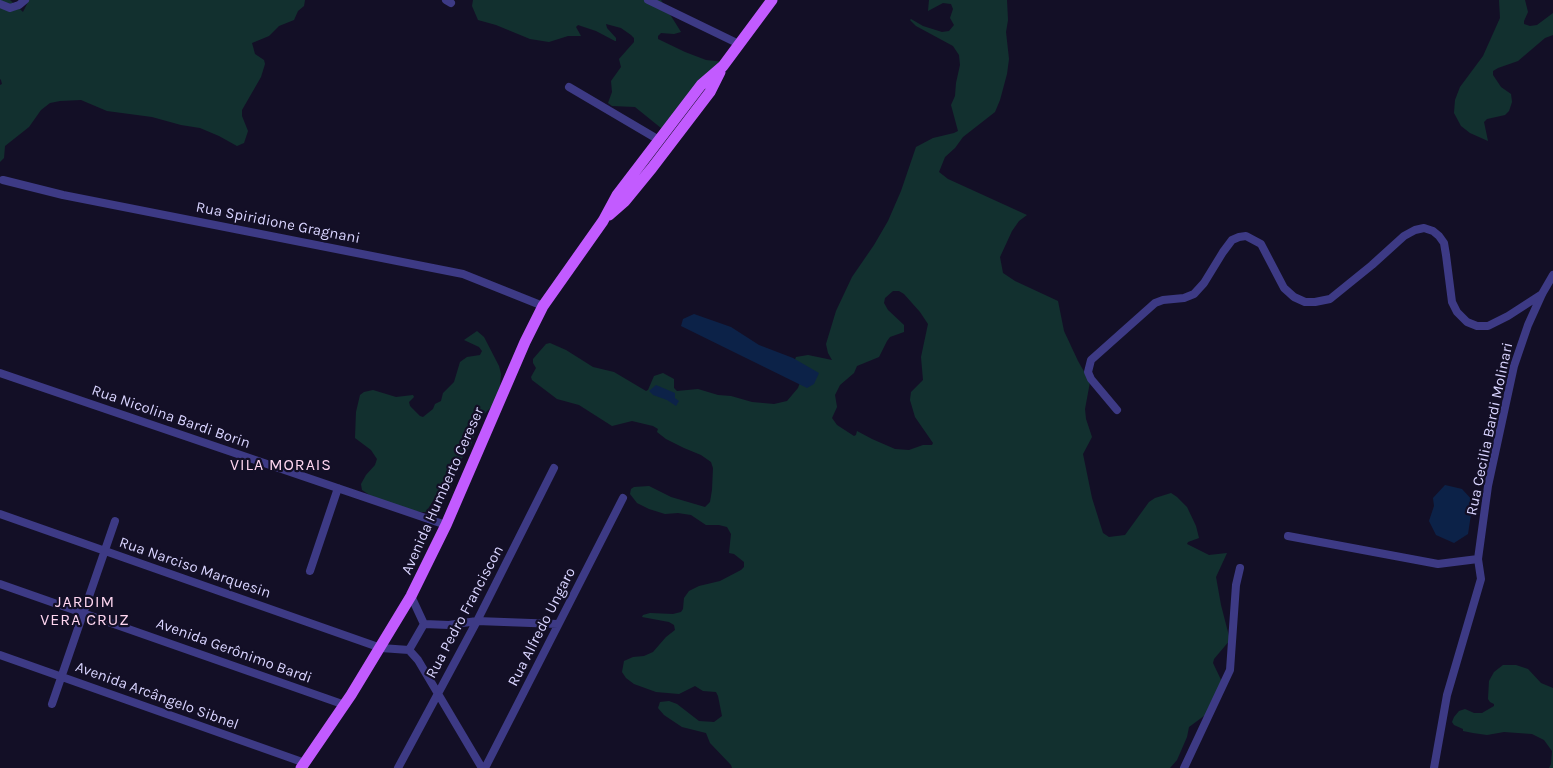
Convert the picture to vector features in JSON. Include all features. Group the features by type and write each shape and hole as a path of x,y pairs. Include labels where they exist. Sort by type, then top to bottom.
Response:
{"main road":[{"name":"Avenida Humberto Cereser","path":"603,221 625,201 652,168 710,92 723,66 772,0"},
{"name":"Avenida Humberto Cereser","path":"303,765 345,705 411,596 446,525 525,342 543,306 603,221 617,195 701,85 723,66"}],"street":[{"path":"0,4 10,8 19,5 25,0"},
{"path":"648,0 739,44"},
{"path":"569,86 659,140"},
{"name":"Rua Spiridione Gragnani","path":"3,180 63,195 463,274 543,306"},
{"path":"1117,410 1091,380 1088,372 1091,360 1155,303 1163,300 1184,298 1194,294 1204,283 1222,252 1232,240 1239,237 1246,236 1261,244 1284,288 1294,297 1304,302 1330,299 1404,236 1424,228 1433,231 1444,243 1452,302 1467,322 1477,326 1488,326 1508,316 1542,294"},
{"name":"Rua Cecilia Bardi Molinari","path":"1434,768 1447,695 1481,579 1478,559 1488,486 1514,366 1528,325 1553,275"},
{"name":"Rua Nicolina Bardi Borin","path":"0,373 446,525"},
{"name":"Rua Pedro Franciscon","path":"398,768 477,621 554,468"},
{"path":"310,571 338,488"},
{"name":"Rua Alfredo Ungaro","path":"484,768 623,498"},
{"name":"Rua Narciso Marquesin","path":"0,514 380,648 409,650"},
{"path":"52,704 115,521"},
{"path":"1288,536 1438,564 1478,559"},
{"path":"1184,768 1230,670 1236,585 1240,568"},
{"name":"Avenida Gerônimo Bardi","path":"0,584 345,705"},
{"path":"411,596 424,624"},
{"path":"424,624 449,625 477,621 558,624"},
{"path":"424,624 409,650 418,660 484,768"},
{"name":"Avenida Arcângelo Sibnel","path":"0,655 303,765"}],"green space":[{"path":"0,0 10,0 23,12 29,0 305,0 304,6 298,11 294,20 279,26 269,36 252,43 255,54 264,60 265,64 261,77 242,110 242,116 248,131 244,143 237,146 200,128 152,117 107,111 81,100 60,101 50,103 41,110 29,127 5,146 4,158 0,162 0,85 2,84 0,79"},
{"path":"473,0 661,0 681,32 674,34 661,33 658,39 706,60 724,62 669,127 661,128 635,107 612,106 608,103 612,92 611,81 621,67 619,59 634,42 634,38 621,28 606,24 607,28 616,38 616,41 578,25 576,27 581,36 568,36 549,42 530,39 478,20 472,6"},
{"path":"929,0 1007,0 1008,20 1006,32 1009,59 1000,100 995,112 963,137 945,157 939,172 948,179 1027,215 1019,221 1012,231 1000,257 1003,273 1015,281 1058,301 1064,331 1090,382 1085,409 1092,437 1083,454 1092,498 1103,533 1109,537 1125,535 1149,502 1171,493 1187,507 1196,526 1199,538 1187,544 1209,555 1227,553 1216,577 1230,640 1214,659 1213,663 1222,682 1208,713 1189,727 1187,737 1177,760 1170,768 732,768 710,743 706,733 682,727 664,715 658,708 660,702 669,701 677,704 699,721 714,722 722,716 716,692 703,691 695,686 679,694 656,692 634,684 622,672 624,661 653,652 675,630 674,625 669,622 642,617 643,615 681,612 684,598 689,591 699,586 720,581 741,570 744,567 744,562 734,554 729,553 731,534 727,527 706,525 691,515 665,514 649,509 637,503 630,494 631,489 634,487 649,486 671,497 705,507 710,502 712,490 713,468 711,462 701,455 666,439 653,426 632,421 612,426 579,405 557,399 532,380 531,377 536,368 533,359 546,344 550,343 566,350 593,367 614,372 646,391 654,376 663,373 674,379 674,388 677,391 698,389 752,402 774,404 787,401 798,388 803,374 794,362 796,357 808,355 832,360 826,344 836,311 852,277 888,221 901,191 916,147 933,138 958,131 951,105 955,96 960,65 959,55 953,46 916,26 910,20 942,32 949,31 954,25 950,18 953,9 951,4 943,3 928,11","holes":["893,291 899,291 920,312 928,324 921,357 923,380 911,392 910,400 915,417 933,443 932,445 923,445 909,450 895,449 857,431 854,436 837,425 832,418 837,407 835,395 840,385 854,373 857,366 879,357 890,337 904,332 904,325 888,310 884,303 885,298"]},
{"path":"1499,0 1525,0 1528,12 1524,24 1530,26 1537,25 1553,13 1553,35 1545,38 1518,61 1493,71 1493,75 1501,87 1511,94 1512,102 1509,111 1505,115 1487,119 1484,122 1488,141 1470,133 1461,126 1454,113 1455,100 1460,87 1483,56 1500,18"},
{"path":"477,331 484,337 499,366 501,374 499,400 480,419 471,445 458,464 452,485 436,496 426,512 396,508 362,490 361,484 375,465 377,459 371,450 355,438 356,412 360,395 373,390 396,397 413,395 414,397 409,402 410,406 423,417 433,409 435,404 441,401 443,393 454,382 460,362 467,357 480,355 482,351 479,347 464,340"},
{"path":"1503,665 1516,665 1528,669 1541,683 1553,688 1553,768 1549,768 1552,751 1544,740 1532,734 1504,732 1487,735 1473,733 1463,731 1463,729 1452,722 1459,711 1465,709 1474,713 1482,713 1494,706 1488,699 1489,681 1494,672"}],"water":[{"path":"694,314 731,327 759,345 793,358 819,373 814,384 807,388 681,326 683,319"},
{"path":"656,385 675,393 675,398 679,401 676,406 667,400 653,395 649,391"},
{"path":"1445,485 1462,489 1473,501 1468,534 1454,543 1436,535 1429,521 1434,506 1433,498"}],"district":[{"name":"VILA MORAIS","path":"281,465"},
{"name":"JARDIM VERA CRUZ","path":"85,611"}]}
